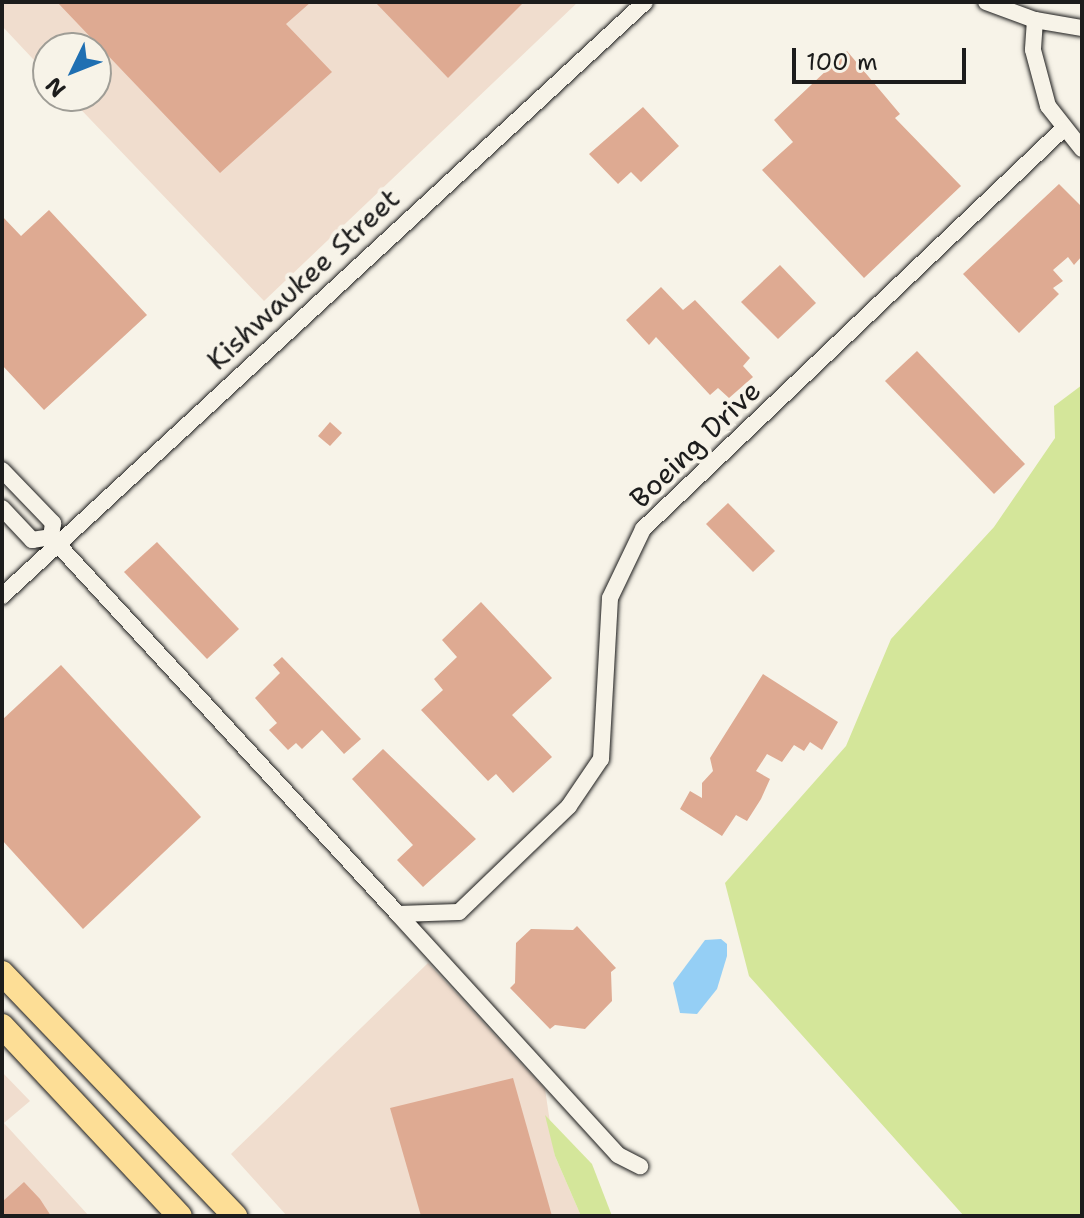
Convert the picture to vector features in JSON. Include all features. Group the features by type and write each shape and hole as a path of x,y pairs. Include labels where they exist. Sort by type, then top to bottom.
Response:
{"highway":[{"path":"2,973 235,1216"},
{"path":"2,1026 180,1216"}],"street":[{"name":"Kishwaukee Street","path":"2,596 54,540 644,2"},
{"path":"986,2 1035,20 1082,28"},
{"path":"1035,20 1033,50 1048,106 1063,129 1082,149"},
{"name":"Boeing Drive","path":"398,914 459,912 569,806 601,759 610,598 643,529 1063,129"},
{"path":"2,470 53,523 54,540 618,1155 640,1166"},
{"path":"2,508 32,540 54,540"}],"shaded area":[{"path":"2,2 578,2 264,301 83,112 112,112 112,32 32,32 32,58 2,26"},
{"path":"428,963 545,1089 555,1156 581,1216 287,1216 231,1154"},
{"path":"2,1072 30,1101 4,1123 89,1216 2,1216"}],"green space":[{"path":"1082,385 1082,1216 964,1216 749,976 725,883 846,746 891,639 994,527 1055,438 1054,406"},
{"path":"545,1115 592,1164 612,1216 581,1216 555,1156"}],"water":[{"path":"721,939 727,944 727,956 717,989 697,1014 680,1013 673,983 705,940"}],"building":[{"path":"57,2 311,2 286,24 332,72 220,173 112,60 112,32 86,32"},
{"path":"375,2 524,2 448,78"},
{"path":"847,51 900,114 895,118 961,186 864,278 762,170 793,142 774,120"},
{"path":"643,107 679,146 641,182 631,172 618,184 589,154"},
{"path":"1059,184 1082,207 1082,256 1074,265 1068,257 1053,270 1063,281 1053,288 1059,294 1019,333 963,274"},
{"path":"49,210 147,315 44,410 2,365 2,216 21,236"},
{"path":"780,265 816,303 778,339 741,302"},
{"path":"661,287 683,310 695,300 750,358 743,366 753,377 729,398 718,388 710,395 656,337 649,345 626,320"},
{"path":"917,351 1025,464 994,494 885,381"},
{"path":"330,422 342,433 330,446 318,436"},
{"path":"728,503 775,551 753,572 706,524"},
{"path":"157,542 239,629 207,659 124,572"},
{"path":"481,602 552,678 512,715 552,757 513,793 496,774 488,781 421,710 443,690 434,679 457,657 442,640"},
{"path":"282,657 361,739 344,754 322,730 302,749 296,743 288,750 269,730 277,723 255,698 280,673 273,665"},
{"path":"61,665 201,817 83,929 2,840 2,720"},
{"path":"763,674 838,722 822,750 810,742 804,751 794,745 782,762 767,754 756,771 770,779 761,799 747,821 736,815 722,836 680,809 690,791 702,798 702,783 713,771 710,758"},
{"path":"383,749 476,839 423,887 397,860 413,845 352,779"},
{"path":"577,926 616,968 611,972 612,1001 585,1029 555,1025 550,1029 510,988 515,983 516,943 531,929 573,930"},
{"path":"513,1078 552,1216 421,1216 390,1108"},
{"path":"24,1182 51,1216 2,1216 2,1202"}]}
